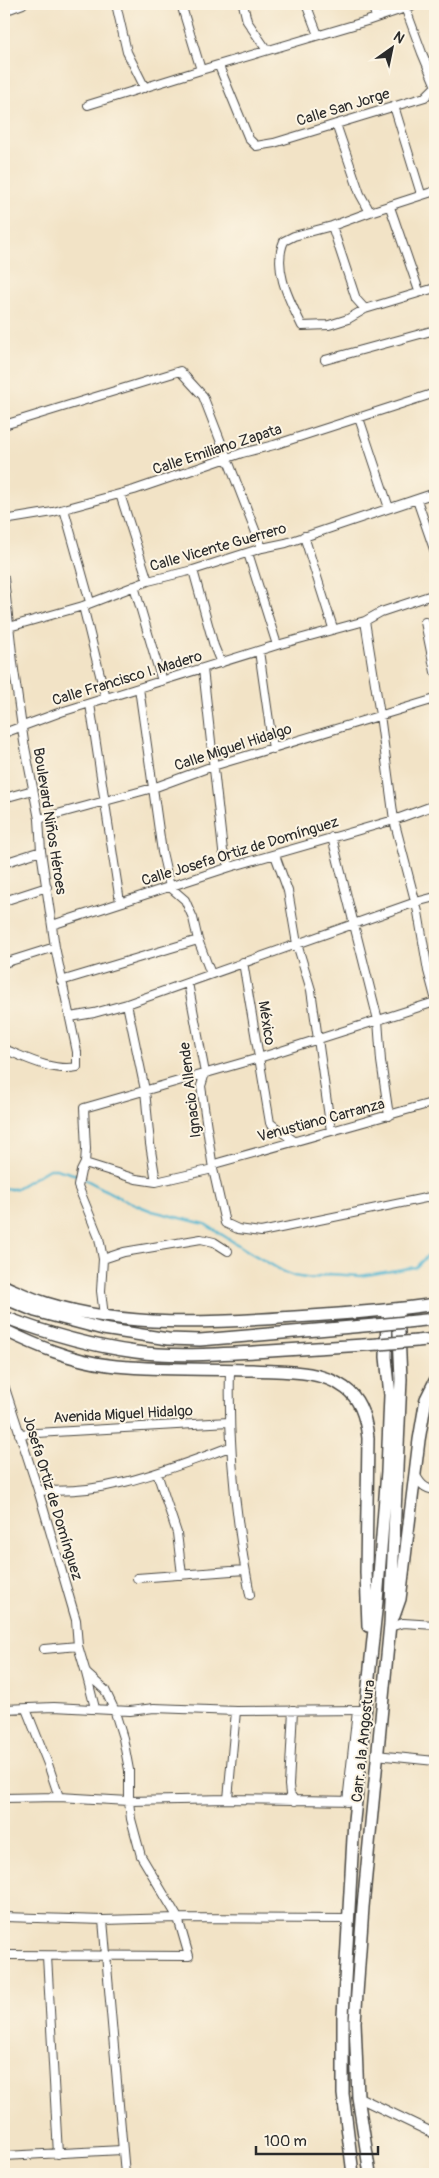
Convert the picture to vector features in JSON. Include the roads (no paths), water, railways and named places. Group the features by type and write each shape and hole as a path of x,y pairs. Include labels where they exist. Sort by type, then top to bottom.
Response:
{"main road":[{"path":"4,1286 44,1302 104,1316 194,1323 392,1310 435,1304"},
{"path":"4,1298 35,1311 103,1330 168,1339 200,1340 435,1319"},
{"name":"Carr. a la Angostura","path":"370,2174 358,2097 355,2022 362,1907 390,1626 402,1379 392,1310"},
{"name":"Carr. a la Angostura","path":"353,2174 344,2094 343,2016 352,1802 361,1710 370,1653 388,1471 390,1394 386,1357 392,1310"},
{"path":"4,1317 37,1330 80,1341 136,1352 167,1355 198,1356 435,1339"},
{"path":"4,1330 56,1354 108,1365 316,1375 346,1388 360,1407 366,1424 368,1438 366,1572 370,1653"},
{"path":"390,1626 400,1601 426,1399 435,1381"}],"street":[{"path":"4,11 22,4"},
{"path":"116,4 127,52 145,88"},
{"path":"181,4 201,70"},
{"path":"243,4 247,21 266,49"},
{"path":"306,4 318,35"},
{"path":"372,4 376,17"},
{"path":"88,105 417,4"},
{"path":"405,7 435,86"},
{"name":"Calle San Jorge","path":"219,66 247,134 256,146 263,146 424,97 435,86"},
{"path":"394,106 421,194"},
{"path":"336,124 360,194 370,212"},
{"path":"435,191 421,194 390,207 332,226 294,236 284,242 279,252 285,289 302,326 329,325 348,319 365,309 435,288"},
{"path":"390,207 420,291"},
{"path":"332,226 356,299 365,309"},
{"path":"325,360 435,330"},
{"path":"4,425 180,371 203,396 262,548"},
{"name":"Calle Emiliano Zapata","path":"4,520 64,509 120,494 435,393"},
{"path":"359,418 389,508"},
{"name":"Calle Vicente Guerrero","path":"9,626 87,604 148,581 192,570 262,548 286,543 435,493"},
{"path":"120,494 148,581"},
{"path":"417,500 435,552"},
{"path":"64,509 87,604 106,699"},
{"path":"304,536 333,628"},
{"path":"248,553 277,645"},
{"path":"192,570 214,646 221,663"},
{"name":"Boulevard Niños Héroes","path":"4,578 13,663 39,819 41,851 60,981 77,1052 77,1067 66,1070 53,1067 4,1049"},
{"path":"134,586 162,682"},
{"path":"435,594 389,609 365,621 394,820 416,902 435,996"},
{"name":"Calle Francisco I. Madero","path":"4,733 22,725 277,645 333,628 365,621"},
{"path":"425,622 435,672"},
{"path":"259,651 273,749"},
{"path":"4,666 13,663"},
{"path":"203,669 223,851 230,867"},
{"path":"139,688 162,852 170,887 185,900 193,918 198,940 211,974"},
{"name":"Calle Miguel Hidalgo","path":"39,819 153,788 213,766 435,699"},
{"path":"90,704 120,902"},
{"path":"4,798 33,790"},
{"name":"Calle Josefa Ortiz de Domínguez","path":"52,925 230,867 275,856 283,851 332,836 394,820 435,804"},
{"path":"332,836 356,924 378,1020 381,1060 389,1116"},
{"path":"4,863 41,851"},
{"path":"275,856 288,891 297,944 311,990 331,1131"},
{"path":"4,901 47,887"},
{"path":"70,1017 127,1004 243,962 435,897"},
{"path":"60,981 198,940"},
{"path":"4,963 55,947"},
{"name":"México","path":"243,962 270,1123 294,1141"},
{"name":"Ignacio Allende","path":"188,983 205,1073 201,1086 225,1224 238,1229 261,1232 435,1196"},
{"path":"104,1316 101,1291 103,1259 99,1238 78,1186 85,1163 84,1108 259,1058 435,1002"},
{"path":"85,1163 136,1179 156,1182 145,1090 127,1004"},
{"name":"Venustiano Carranza","path":"156,1182 435,1102"},
{"path":"103,1259 124,1252 201,1239 214,1242 228,1251"},
{"path":"230,1370 229,1422 234,1503 250,1595"},
{"name":"Josefa Ortiz de Domínguez","path":"4,1385 38,1490 76,1620 78,1646 95,1708"},
{"name":"Avenida Miguel Hidalgo","path":"19,1434 229,1422"},
{"path":"38,1490 72,1492 109,1485 157,1473 230,1447"},
{"path":"157,1473 177,1533 182,1575"},
{"path":"415,1474 421,1484 432,1490"},
{"path":"412,1502 418,1494 432,1490"},
{"path":"137,1578 245,1570"},
{"path":"390,1626 403,1623 435,1624"},
{"path":"44,1649 78,1646"},
{"path":"4,1954 47,1956 189,1956 178,1918 141,1856 129,1801 129,1770 123,1738 114,1709 105,1690 86,1673"},
{"path":"4,1709 95,1708 130,1711 154,1708 236,1711 361,1710"},
{"path":"26,1709 59,1797"},
{"path":"293,1710 290,1794 295,1801"},
{"path":"228,1799 236,1711"},
{"path":"376,1755 435,1761"},
{"path":"4,1798 59,1797 129,1801 228,1799 352,1802"},
{"path":"4,1918 103,1920 178,1918 348,1919"},
{"path":"103,1920 125,2174"},
{"path":"47,1956 58,2154"},
{"path":"358,2097 435,2134"},
{"path":"4,2156 122,2150"}],"waterway":[{"path":"4,1189 15,1189 49,1169 77,1175 124,1200 152,1211 205,1224 284,1272 312,1279 329,1274 360,1276 416,1267 435,1248"}]}
